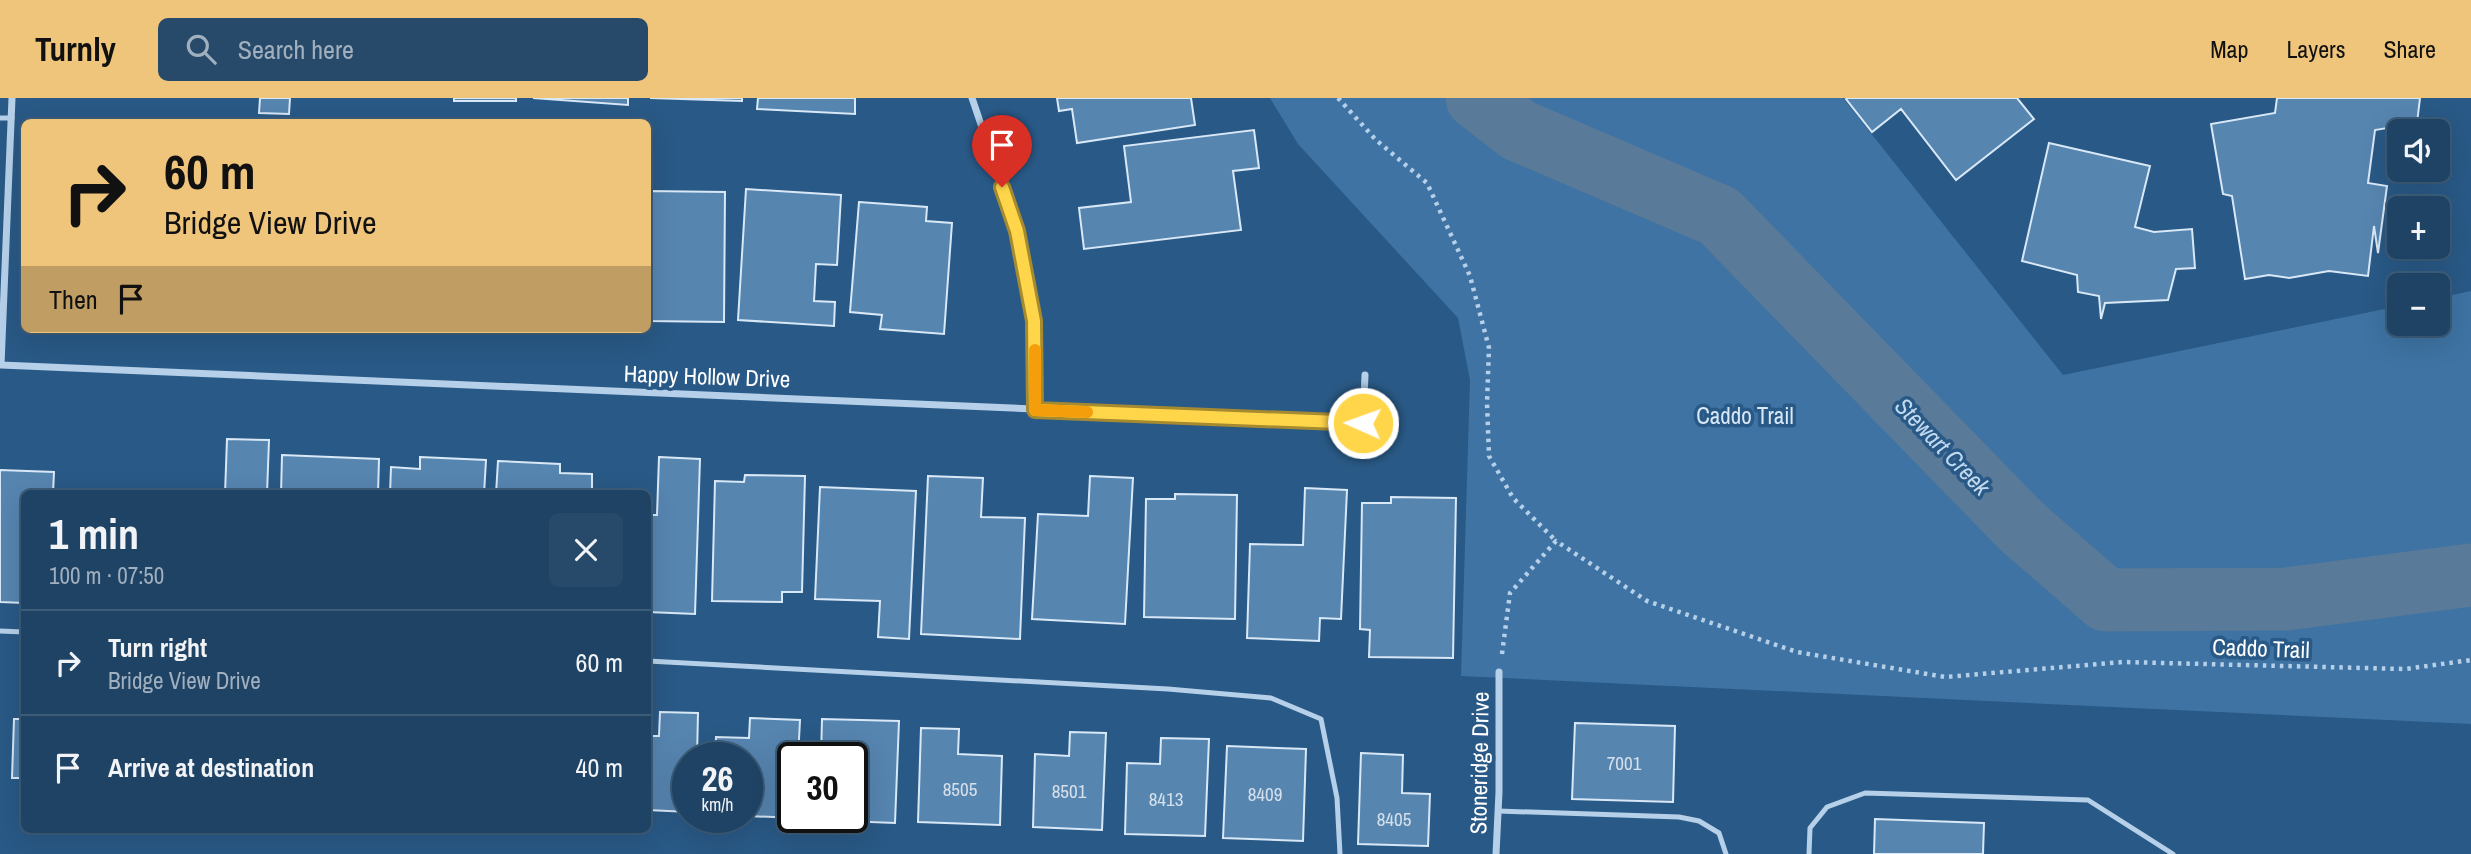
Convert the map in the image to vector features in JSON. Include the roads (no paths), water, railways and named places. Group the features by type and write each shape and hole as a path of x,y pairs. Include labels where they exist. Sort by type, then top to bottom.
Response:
{"street":[{"path":"1,365 12,98"},
{"path":"972,98 1017,231 1034,321 1035,410"},
{"name":"Happy Hollow Drive","path":"1,365 1363,423 1365,376"},
{"name":"Stoneridge Drive","path":"1496,854 1499,672"}],"lane":[{"path":"0,118 12,118"},
{"path":"0,631 21,632"},
{"path":"651,661 1154,688 1271,698 1321,719 1336,798 1340,854"},
{"path":"1809,854 1810,828 1827,807 1866,793 2088,800 2172,854"},
{"path":"1498,811 1679,817 1699,821 1719,833 1726,854"}],"waterway":[{"name":"Stewart Creek","path":"1477,98 1518,130 1719,216 2021,526 2106,600 2286,599 2471,575"}],"park label":[{"name":"Caddo Trail","path":"1745,415"}]}
